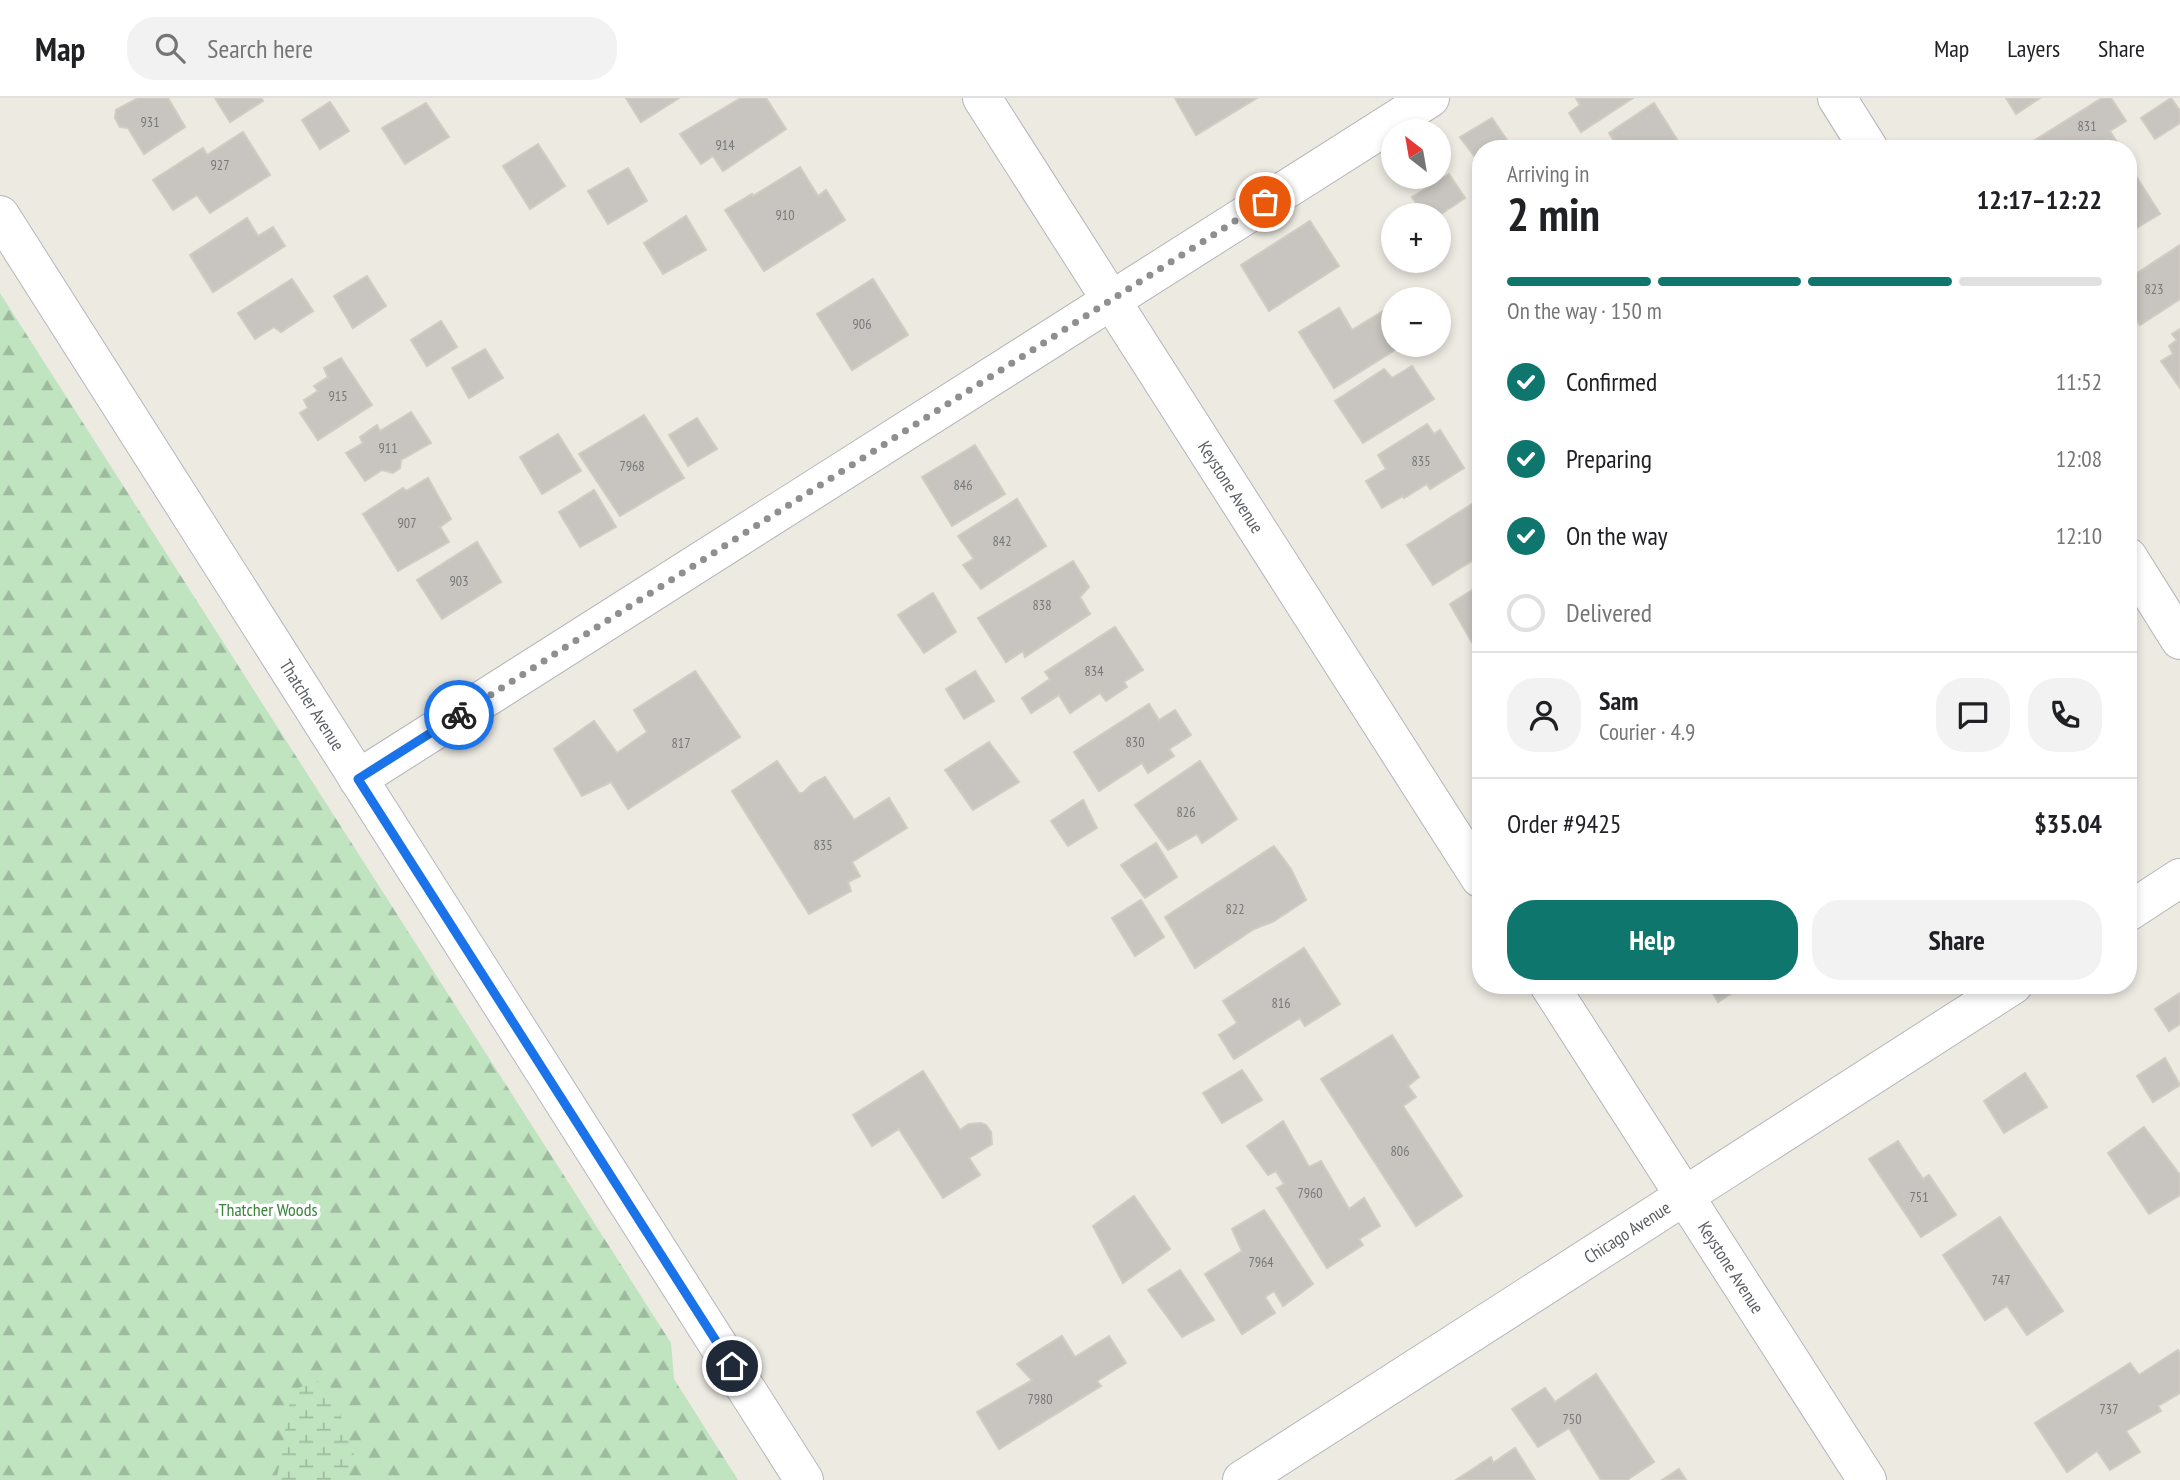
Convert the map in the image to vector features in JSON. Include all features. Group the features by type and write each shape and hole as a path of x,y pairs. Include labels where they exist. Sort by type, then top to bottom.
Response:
{"street":[{"name":"Keystone Avenue","path":"982,98 1472,866"},
{"path":"358,779 1430,98"},
{"path":"1837,98 1863,140"},
{"name":"Thatcher Avenue","path":"0,215 804,1480"},
{"path":"2137,571 2180,640"},
{"path":"2137,906 2180,878"},
{"name":"Keystone Avenue","path":"1555,994 1867,1480"},
{"name":"Chicago Avenue","path":"1242,1480 1999,994"}],"green space":[{"name":"Thatcher Woods","path":"0,293 671,1343 674,1379 738,1480 0,1480"},
{"path":"317,1381 331,1388 354,1453 344,1480 276,1480 288,1408 298,1388"}],"building":[{"path":"138,98 168,98 185,127 144,154 128,128 120,127 115,118 116,110"},
{"path":"215,98 261,98 263,101 230,122"},
{"path":"626,98 679,98 641,122"},
{"path":"741,98 766,98 786,129 723,171 713,156 701,164 680,134"},
{"path":"1175,98 1257,98 1196,135"},
{"path":"1576,98 1633,98 1581,132 1569,113 1580,105"},
{"path":"2006,98 2040,98 2016,114"},
{"path":"2102,98 2111,98 2126,121 2110,131 2116,140 2035,140"},
{"path":"2171,98 2180,111 2180,123 2155,139 2141,118"},
{"path":"330,102 349,131 320,149 302,120"},
{"path":"426,103 449,137 405,164 382,128"},
{"path":"1654,103 1677,140 1613,140 1609,133"},
{"path":"1492,118 1507,140 1472,140 1472,153 1460,137"},
{"path":"243,132 270,175 210,213 197,195 173,210 153,180 203,148 207,155"},
{"path":"538,144 565,186 530,209 503,166"},
{"path":"800,167 818,196 826,190 845,220 764,271 725,210"},
{"path":"628,168 647,201 608,224 588,191"},
{"path":"1451,177 1465,198 1451,207 1451,203 1416,203 1412,197 1425,189 1451,189"},
{"path":"2137,178 2160,214 2137,228"},
{"path":"686,216 706,250 663,274 644,243"},
{"path":"247,218 258,236 273,227 285,246 213,292 190,255"},
{"path":"1310,221 1339,266 1269,311 1241,265"},
{"path":"2180,245 2180,299 2140,325 2137,320 2137,273"},
{"path":"367,276 386,306 353,328 334,296"},
{"path":"292,279 313,311 281,332 274,327 255,339 238,313"},
{"path":"873,279 908,335 852,370 817,314"},
{"path":"1339,308 1352,330 1381,312 1381,357 1384,357 1334,388 1299,332"},
{"path":"441,321 457,347 427,366 411,340"},
{"path":"2180,329 2180,388 2161,361 2173,354 2169,346 2177,340 2172,334"},
{"path":"485,349 503,378 469,398 452,368"},
{"path":"341,358 372,405 318,440 300,413 308,408 304,400 318,391 314,386 328,377 324,368"},
{"path":"1412,366 1434,399 1363,443 1335,401 1384,369 1392,378"},
{"path":"411,412 431,443 401,460 400,468 393,473 382,470 365,481 346,453 363,443 360,437 377,425 380,431"},
{"path":"644,415 684,478 620,516 579,454"},
{"path":"697,418 717,449 688,466 669,435"},
{"path":"1427,424 1434,434 1440,430 1464,468 1430,489 1427,484 1382,508 1366,481 1386,469 1378,455"},
{"path":"558,434 581,471 542,494 520,457"},
{"path":"975,445 1005,494 952,526 922,477"},
{"path":"428,478 451,519 440,527 449,542 398,571 363,514 403,488 406,491"},
{"path":"594,490 616,527 580,547 559,512"},
{"path":"1017,499 1046,546 981,589 963,565 974,559 958,536"},
{"path":"1472,504 1472,561 1433,585 1407,545"},
{"path":"477,542 501,582 442,619 417,580"},
{"path":"1073,561 1089,587 1080,597 1090,614 1025,657 1023,651 1006,662 978,618"},
{"path":"1472,590 1472,642 1450,604"},
{"path":"933,593 956,632 924,653 898,615"},
{"path":"1115,627 1143,670 1124,682 1127,687 1106,701 1100,693 1070,713 1059,695 1031,713 1022,698 1050,679 1045,672"},
{"path":"695,671 740,737 628,809 611,782 582,796 554,749 594,721 617,753 647,732 634,710"},
{"path":"975,671 994,701 964,719 946,689"},
{"path":"1149,704 1159,720 1175,710 1191,735 1169,749 1174,756 1148,773 1142,763 1099,791 1074,752"},
{"path":"989,742 1019,782 973,810 945,770"},
{"path":"777,761 799,793 825,777 854,820 889,798 907,828 852,862 860,876 848,882 851,891 809,914 732,791"},
{"path":"1200,761 1237,819 1202,843 1197,834 1168,850 1135,805"},
{"path":"1083,800 1097,828 1068,846 1051,821"},
{"path":"1156,843 1177,877 1145,898 1121,865"},
{"path":"1274,846 1291,869 1306,900 1274,921 1254,929 1195,968 1165,917"},
{"path":"1141,900 1164,937 1135,956 1112,918"},
{"path":"1304,948 1340,1004 1305,1026 1300,1018 1234,1059 1219,1035 1237,1023 1223,1001"},
{"path":"2180,993 2180,1024 2169,1031 2155,1009"},
{"path":"1713,994 1730,994 1718,1002"},
{"path":"1392,1035 1419,1077 1408,1086 1416,1097 1403,1106 1462,1196 1416,1226 1321,1079"},
{"path":"2165,1058 2180,1085 2153,1102 2137,1076"},
{"path":"1242,1070 1262,1100 1222,1123 1203,1093"},
{"path":"923,1071 960,1130 969,1124 981,1123 991,1132 992,1144 969,1158 980,1175 943,1198 899,1129 872,1146 853,1115"},
{"path":"2025,1073 2047,1107 2004,1133 1984,1101"},
{"path":"1283,1121 1309,1167 1321,1161 1349,1209 1364,1198 1380,1226 1359,1239 1363,1245 1327,1268 1277,1188 1284,1184 1276,1171 1268,1175 1247,1146"},
{"path":"2144,1127 2180,1175 2180,1195 2149,1214 2108,1153"},
{"path":"1898,1141 1923,1179 1929,1175 1956,1215 1921,1237 1869,1159"},
{"path":"1134,1196 1170,1249 1123,1283 1093,1226"},
{"path":"1264,1210 1313,1284 1283,1306 1274,1291 1265,1297 1275,1313 1242,1334 1205,1274 1242,1251 1232,1229"},
{"path":"2000,1217 2063,1311 2027,1335 2007,1306 1985,1320 1943,1255"},
{"path":"1180,1270 1214,1320 1182,1337 1148,1290"},
{"path":"1062,1336 1075,1357 1109,1336 1126,1363 1097,1381 1101,1386 999,1449 977,1412 1032,1380 1017,1364"},
{"path":"2178,1350 2180,1393 2158,1406 2161,1411 2126,1431 2140,1452 2110,1470 2097,1451 2067,1472 2035,1423 2130,1363 2139,1375"},
{"path":"1596,1374 1654,1462 1627,1480 1601,1480 1569,1428 1538,1447 1512,1409 1545,1388 1555,1402"},
{"path":"1515,1448 1535,1480 1456,1480 1491,1457 1493,1463"},
{"path":"1679,1469 1686,1480 1662,1480"}],"way so far":[{"path":"459,715 1265,202"}],"route":[{"path":"459,715 358,779 732,1366"}]}
